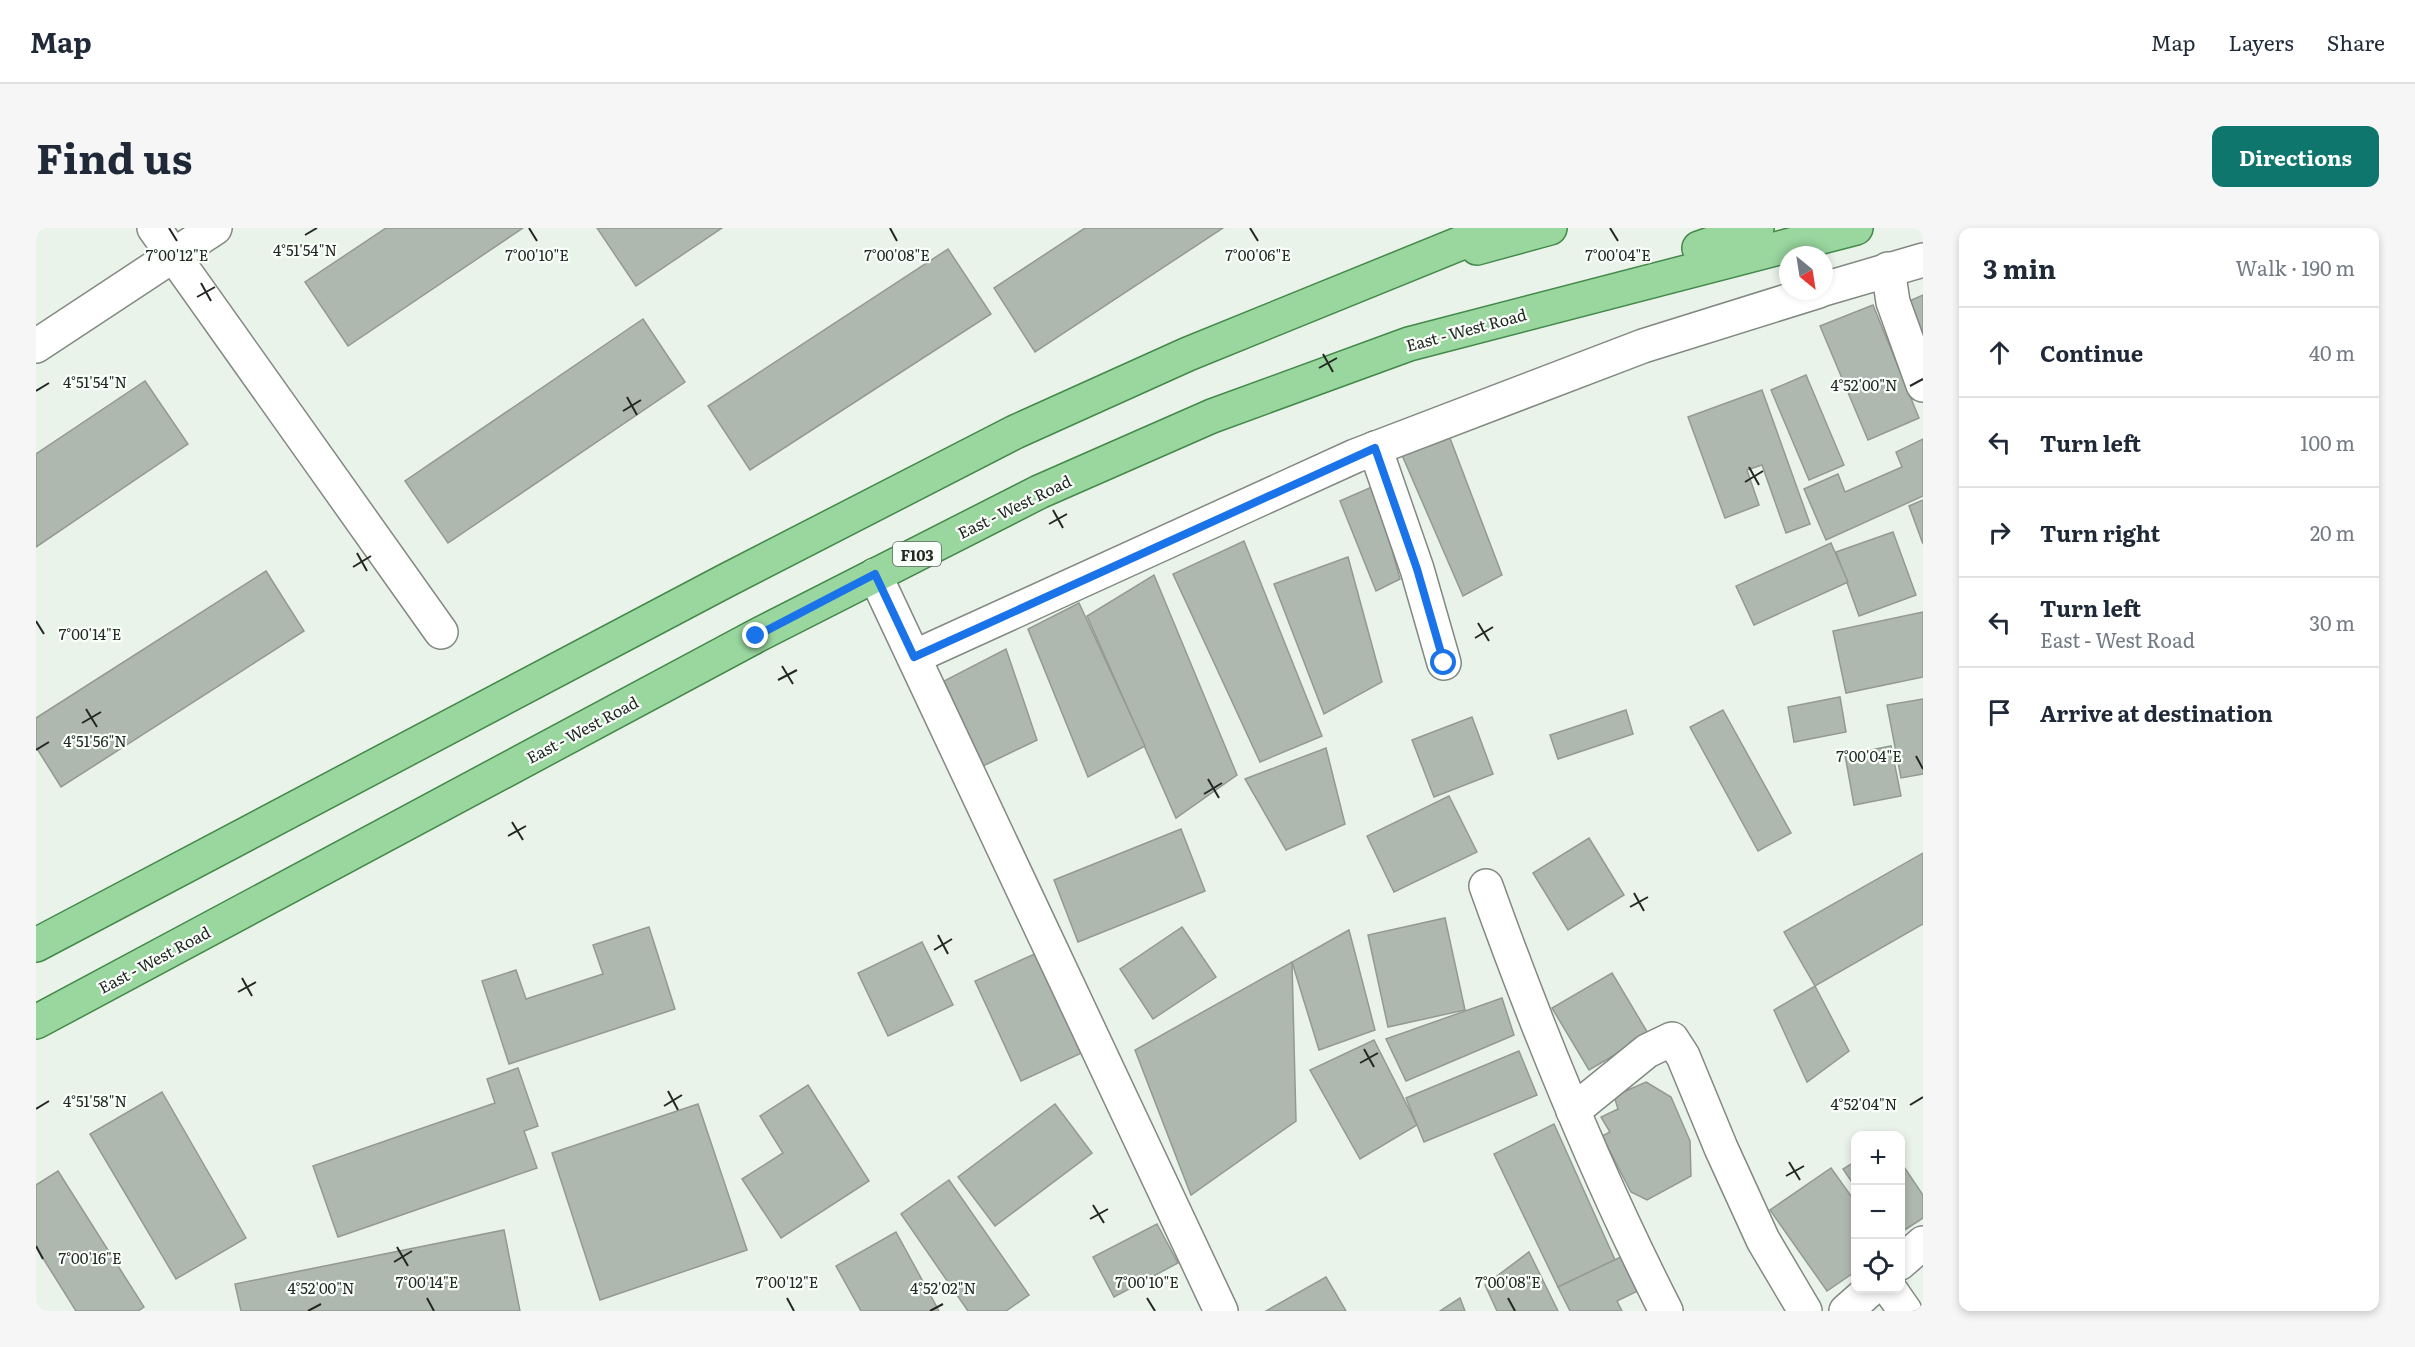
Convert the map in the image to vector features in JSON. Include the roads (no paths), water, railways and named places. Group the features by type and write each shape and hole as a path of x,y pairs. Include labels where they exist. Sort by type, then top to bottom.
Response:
{"main road":[{"path":"36,945 726,580 1015,432 1188,354 1498,228"},
{"path":"1398,269 1550,228"},
{"path":"1409,344 1757,228"},
{"name":"East - West Road","path":"36,1022 875,574 1039,492 1212,416 1409,344 1856,228"}],"street":[{"path":"154,228 441,632"},
{"path":"36,346 215,228"},
{"path":"1833,286 1923,260"},
{"path":"1888,269 1893,302 1923,385"},
{"path":"914,657 1375,448 1643,346 1790,300"},
{"path":"1375,448 1417,569 1444,663"},
{"path":"875,574 1221,1311"},
{"path":"1486,886 1533,1016 1573,1111 1635,1250 1666,1311"},
{"path":"1573,1111 1647,1051 1672,1039 1683,1056 1720,1148 1763,1240 1805,1311"},
{"path":"1905,1259 1923,1243"},
{"path":"1846,1311 1866,1293"},
{"path":"1892,1293 1905,1311"}]}
